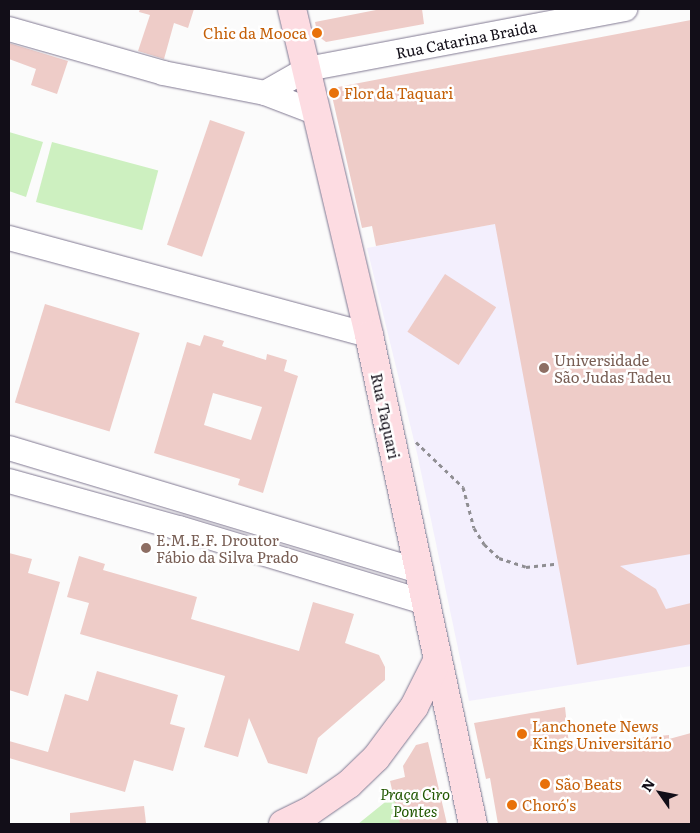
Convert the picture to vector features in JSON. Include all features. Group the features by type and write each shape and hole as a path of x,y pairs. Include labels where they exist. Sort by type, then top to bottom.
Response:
{"main road":[{"name":"Rua Taquari","path":"292,9 369,335 436,661 473,824"},
{"path":"283,824 310,812 349,784 376,758 414,707 436,661"}],"street":[{"name":"Rua Catarina Braida","path":"265,93 306,69 625,9"},
{"path":"9,29 163,73 265,93 317,113"},
{"path":"9,238 369,335"},
{"path":"9,448 418,571"},
{"path":"9,481 179,528 424,602"},
{"path":"179,528 188,502"}],"path":[{"path":"413,440 463,487 474,528 484,544 499,558 526,567 556,564"}],"shaded area":[{"name":"Universidade São Judas Tadeu","path":"691,187 691,666 469,701 417,453 367,248"}],"green space":[{"path":"9,132 43,142 26,197 9,191"},
{"path":"52,142 158,170 142,230 36,202"},
{"name":"Praça Ciro Pontes","path":"427,750 443,824 358,824 384,803"}],"building":[{"path":"140,9 194,9 188,28 174,23 164,59 138,51 150,15 139,12"},
{"path":"381,9 422,9 424,24 326,42 318,36 315,22"},
{"path":"691,20 691,554 620,566 656,589 666,609 691,603 691,644 577,665 495,224 376,246 372,226 362,228 332,96 338,87"},
{"path":"9,43 68,61 57,94 31,85 36,69 9,59"},
{"path":"210,120 245,132 202,257 167,245"},
{"path":"445,274 496,307 459,365 407,332"},
{"path":"45,304 140,333 110,431 15,402"},
{"path":"204,335 224,341 222,346 266,360 267,354 287,360 284,371 298,376 263,493 238,485 240,479 154,453 187,342 200,346","holes":["213,393 262,407 251,440 204,425"]},
{"path":"9,553 32,559 28,573 60,582 28,696 9,690"},
{"path":"79,556 105,564 103,570 197,597 191,619 299,651 313,602 354,614 345,643 379,655 385,667 385,680 318,738 307,774 268,763 249,718 238,757 204,747 225,676 80,634 89,603 67,597"},
{"path":"97,671 178,695 170,724 185,728 173,771 134,760 125,792 9,758 9,741 48,752 65,694 88,701"},
{"path":"565,707 569,745 669,735 669,739 691,733 691,824 498,824 490,778 486,779 474,723"},
{"name":"Praça Ciro Pontes","path":"428,742 447,824 400,824 390,781 405,777 403,766 416,745"},
{"path":"144,806 146,823 70,824 70,813"}],"place":[{"name":"Chic da Mooca","path":"317,33"},
{"name":"Flor da Taquari","path":"334,93"},
{"name":"Universidade São Judas Tadeu","path":"544,368"},
{"name":"E.M.E.F. Droutor Fábio da Silva Prado","path":"146,548"},
{"name":"Lanchonete News Kings Universitário","path":"522,734"},
{"name":"São Beats","path":"545,784"},
{"name":"Choró's","path":"512,805"}]}
